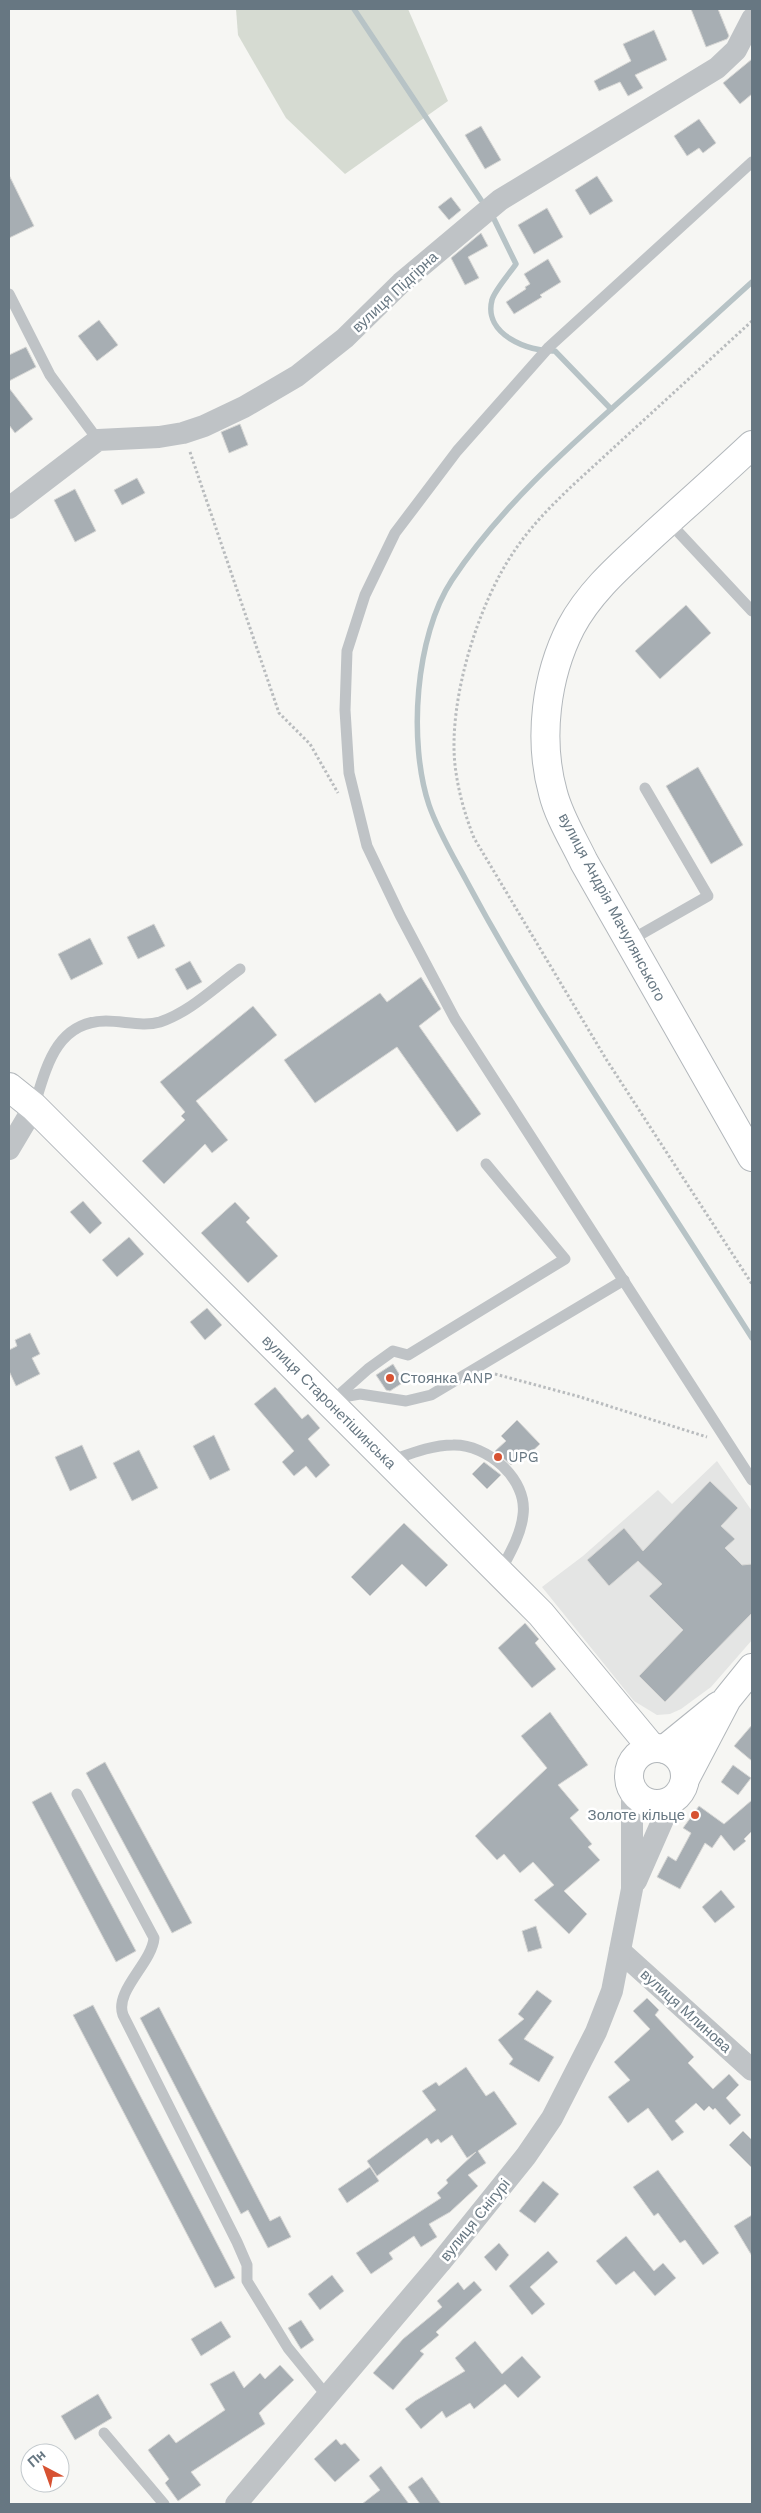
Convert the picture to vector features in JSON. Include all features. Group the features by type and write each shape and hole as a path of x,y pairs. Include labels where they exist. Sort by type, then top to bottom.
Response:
{"main road":[{"name":"вулиця Андрія Мачулянського","path":"752,445 612,573 587,602 572,627 557,660 549,693 547,756 553,794 584,862 752,1157"},
{"name":"вулиця Старонетішинська","path":"9,1087 34,1107 500,1572 541,1614 615,1704 658,1748"},
{"name":"вулиця Снігурі","path":"679,1789 727,1699 752,1668"},
{"name":"вулиця Снігурі","path":"658,1748 727,1699"},
{"path":"615,1704 630,1784 646,1802 664,1803 679,1789 680,1760 674,1753 658,1748 637,1756 632,1762 630,1784"}],"street":[{"name":"вулиця Підгірна","path":"98,440 159,437 183,433 204,426 244,407 297,376 345,338 401,283 500,200 717,68 736,50 752,19"},
{"path":"9,508 98,440"},
{"path":"9,1149 34,1107"},
{"name":"вулиця Снігурі","path":"236,2504 486,2206 552,2118 596,2032 612,1991 632,1889 630,1784"},
{"name":"вулиця Снігурі","path":"632,1889 679,1789"},
{"name":"вулиця Млинова","path":"620,1951 752,2070"}],"lane":[{"path":"752,162 548,347 457,451 395,533 365,595 347,651 345,710 349,773 368,846 400,915 455,1019 752,1480"},
{"path":"9,294 50,375 98,440"},
{"path":"668,521 752,611"},
{"path":"629,941 708,896 645,788"},
{"path":"34,1107 43,1077 55,1050 63,1038 75,1028 89,1022 147,1024 163,1021 180,1012 240,969"},
{"path":"331,1402 368,1369 393,1351 408,1355 565,1259 486,1164"},
{"path":"331,1402 350,1394 394,1400 418,1400 431,1395 624,1280"},
{"path":"389,1461 427,1449 453,1445 474,1447 488,1453 514,1480 522,1498 524,1513 521,1527 500,1572"},
{"path":"77,1794 154,1938 151,1950 121,2001 124,2015 237,2242 247,2265 247,2281 288,2348 327,2396"},
{"path":"104,2433 164,2504"}],"path":[{"path":"752,321 559,498 516,548 500,572 481,613 460,690 454,731 455,765 463,808 474,838 606,1059 752,1284"},
{"path":"183,433 279,713 310,744 338,795"},
{"path":"475,1369 577,1396 702,1437 726,1439"}],"shaded area":[{"path":"236,9 408,9 448,101 345,174 286,118 238,35"},
{"path":"717,1461 752,1511 752,1640 711,1687 681,1709 670,1714 657,1715 634,1701 542,1587 583,1556 658,1490 672,1504"}],"building":[{"path":"691,9 718,9 729,36 727,39 706,47"},
{"path":"654,30 667,60 635,75 643,88 628,96 620,82 599,91 594,81 631,61 623,44"},
{"path":"752,59 752,94 740,104 723,83"},
{"path":"699,119 716,143 703,153 699,148 687,156 674,136"},
{"path":"481,126 501,160 485,169 465,135"},
{"path":"9,175 34,226 9,238"},
{"path":"597,176 613,201 590,215 575,190"},
{"path":"451,197 461,210 449,220 438,207"},
{"path":"547,208 563,237 534,254 518,225"},
{"path":"481,233 488,246 468,257 479,278 465,285 451,258"},
{"path":"548,259 561,282 540,295 542,297 514,314 506,302 526,289 525,287 530,284 524,274"},
{"path":"99,320 118,345 97,361 78,336"},
{"path":"26,347 36,367 9,381 9,355"},
{"path":"9,388 33,419 15,433 9,425"},
{"path":"240,424 248,445 229,453 221,432"},
{"path":"137,478 145,493 122,505 114,490"},
{"path":"75,489 96,531 75,542 54,500"},
{"path":"686,605 711,633 660,679 635,651"},
{"path":"698,767 743,845 711,864 666,786"},
{"path":"154,924 165,946 138,959 127,937"},
{"path":"90,938 103,964 71,980 58,954"},
{"path":"190,961 202,982 187,990 175,969"},
{"path":"421,977 441,1009 419,1026 481,1114 457,1132 397,1047 315,1103 284,1060 380,993 387,1002"},
{"path":"253,1006 277,1035 196,1101 228,1140 212,1153 205,1144 164,1184 142,1161 185,1120 181,1116 185,1112 160,1082"},
{"path":"83,1201 102,1223 90,1234 70,1212"},
{"path":"235,1202 250,1218 246,1222 278,1256 248,1283 201,1233"},
{"path":"129,1237 144,1254 117,1277 102,1260"},
{"path":"207,1308 222,1325 205,1340 190,1322"},
{"path":"30,1333 40,1354 32,1358 40,1374 16,1386 9,1371 9,1350 17,1346 15,1340"},
{"name":"Стоянка ANP","path":"393,1364 404,1382 390,1391 386,1390 376,1375"},
{"path":"275,1387 302,1419 308,1414 320,1428 308,1439 330,1465 316,1478 306,1466 294,1476 282,1462 294,1451 254,1404"},
{"path":"517,1420 540,1444 524,1459 521,1456 511,1465 495,1451 506,1441 501,1436"},
{"path":"214,1435 230,1470 210,1480 193,1446"},
{"path":"82,1445 97,1478 70,1491 55,1457"},
{"path":"139,1450 158,1488 132,1501 113,1463"},
{"path":"484,1462 501,1475 487,1489 472,1474"},
{"path":"710,1481 738,1508 721,1526 735,1539 725,1548 742,1565 752,1564 752,1613 665,1702 639,1676 683,1630 649,1596 662,1584 638,1561 609,1586 587,1560 624,1528 643,1551"},
{"path":"404,1523 448,1565 426,1587 402,1564 370,1596 351,1577"},
{"path":"525,1623 539,1639 535,1643 556,1669 532,1688 498,1648"},
{"path":"550,1712 588,1765 558,1785 579,1810 570,1818 592,1844 588,1847 600,1860 564,1891 587,1914 569,1934 534,1900 554,1885 533,1862 520,1873 504,1854 497,1860 475,1836 547,1768 521,1736"},
{"path":"752,1725 752,1761 734,1746"},
{"path":"105,1762 192,1923 172,1933 86,1773"},
{"path":"733,1765 751,1778 738,1795 721,1782"},
{"path":"51,1792 136,1951 116,1962 32,1802"},
{"path":"752,1800 752,1831 744,1839 746,1841 734,1851 721,1835 712,1848 705,1843 680,1889 657,1877 668,1856 676,1861 691,1833 683,1828 699,1806 724,1824"},
{"path":"721,1890 735,1907 715,1923 702,1907"},
{"path":"536,1926 542,1948 528,1952 522,1931"},
{"path":"537,1990 552,2001 524,2039 554,2057 539,2082 509,2064 513,2059 498,2040 524,2019 518,2014"},
{"path":"647,1998 659,2010 655,2015 694,2057 688,2063 713,2089 729,2074 739,2085 726,2098 741,2115 730,2125 715,2108 713,2110 709,2106 704,2111 696,2103 675,2121 684,2132 672,2141 648,2108 628,2123 608,2097 630,2080 614,2062 650,2029 633,2011"},
{"path":"93,2005 235,2278 215,2288 73,2015"},
{"path":"159,2007 270,2221 280,2216 291,2237 268,2248 248,2210 241,2214 140,2018"},
{"path":"466,2067 486,2096 494,2091 517,2124 478,2151 486,2163 468,2175 478,2186 450,2212 429,2224 437,2237 421,2247 414,2236 389,2253 393,2259 371,2274 356,2253 441,2198 437,2193 448,2183 446,2180 476,2152 467,2158 452,2135 441,2143 438,2139 431,2144 427,2138 377,2176 367,2161 436,2110 422,2091 436,2082 439,2086"},
{"path":"743,2131 752,2140 752,2168 729,2145"},
{"path":"370,2167 379,2181 347,2203 338,2189"},
{"path":"658,2170 719,2253 703,2265 685,2240 680,2243 658,2213 654,2216 633,2187"},
{"path":"543,2181 559,2194 535,2223 519,2211"},
{"path":"752,2215 752,2256 734,2226"},
{"path":"626,2236 654,2271 663,2263 676,2278 655,2296 634,2271 616,2285 596,2261"},
{"path":"499,2243 509,2255 496,2271 484,2257"},
{"path":"548,2251 558,2262 530,2287 545,2304 532,2315 509,2286"},
{"path":"332,2275 344,2291 320,2310 308,2294"},
{"path":"474,2281 482,2290 436,2332 439,2335 420,2351 424,2354 393,2390 373,2373 403,2339 442,2307 437,2301 458,2282 464,2290"},
{"path":"301,2320 314,2340 301,2349 288,2328"},
{"path":"221,2321 231,2337 201,2356 191,2339"},
{"path":"475,2341 502,2374 522,2356 541,2377 518,2398 505,2384 474,2409 470,2403 446,2418 442,2411 421,2429 405,2409 465,2371 455,2358"},
{"path":"280,2365 294,2380 259,2413 265,2424 191,2472 201,2485 178,2501 165,2483 169,2479 148,2450 169,2434 176,2443 225,2410 210,2384 234,2371 244,2388 260,2373 265,2379"},
{"path":"98,2394 112,2418 75,2440 61,2416"},
{"path":"336,2439 341,2445 345,2443 360,2460 335,2482 314,2459"},
{"path":"381,2466 409,2504 362,2504 380,2490 369,2476"},
{"path":"422,2477 441,2504 420,2504 408,2487"}],"waterway":[{"path":"354,9 481,200"},
{"path":"494,219 516,264 493,296 491,312 494,322 510,339 532,348 555,351 611,409"},
{"path":"752,282 604,415 534,481 470,554 452,580 440,603 430,630 423,659 417,721 422,780 429,805 451,853 540,1008 752,1338"}],"place":[{"name":"Стоянка ANP","path":"390,1378"},
{"name":"UPG","path":"498,1457"},
{"name":"Золоте кільце","path":"695,1815"}]}
